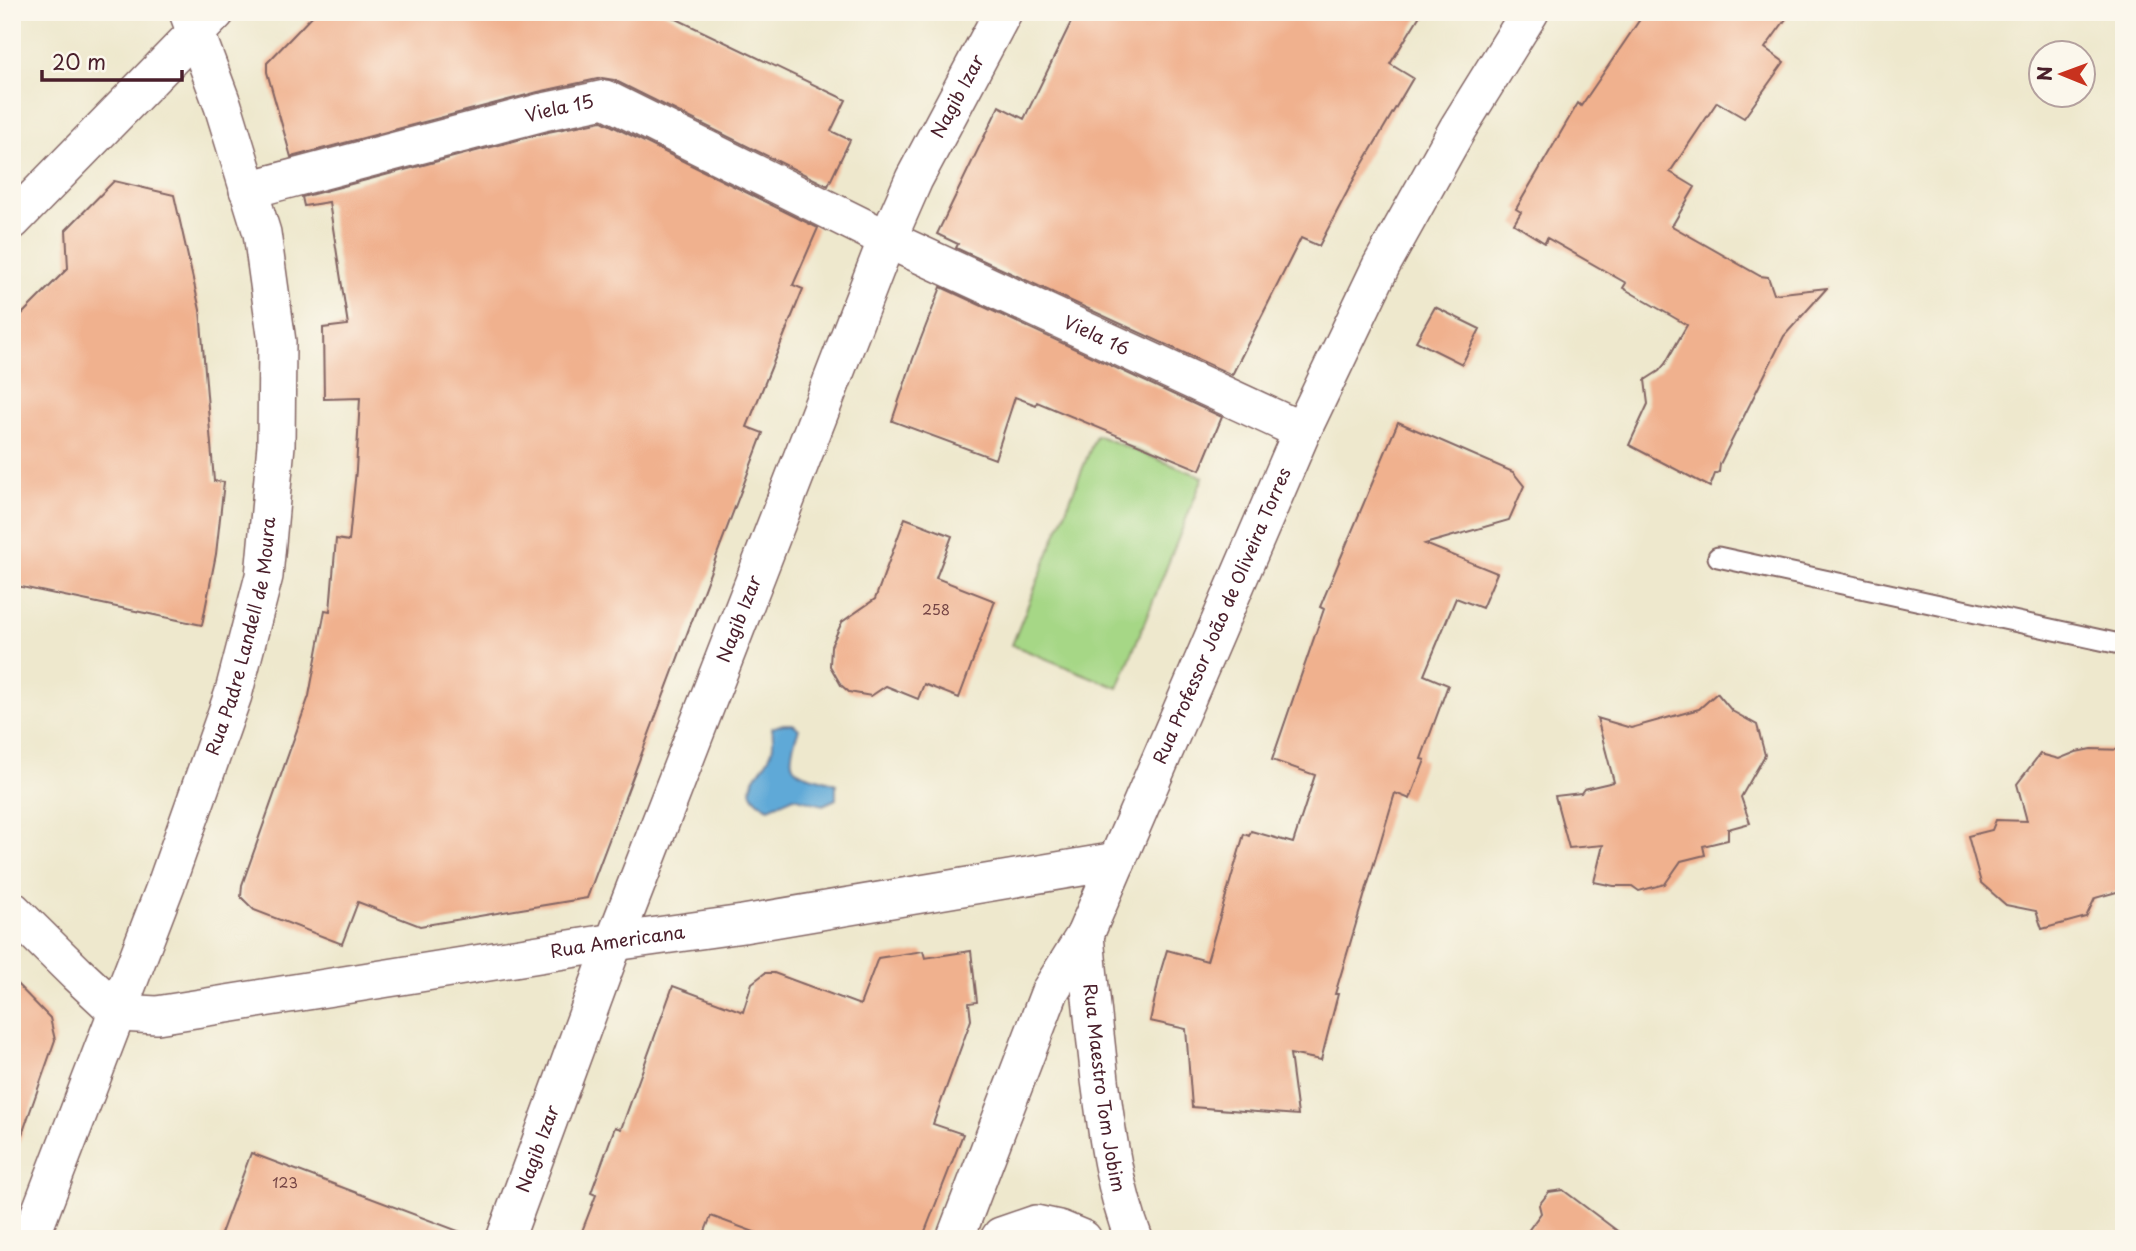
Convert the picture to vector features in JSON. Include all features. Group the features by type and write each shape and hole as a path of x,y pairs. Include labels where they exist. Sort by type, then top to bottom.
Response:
{"street":[{"name":"Nagib Izar","path":"505,1239 614,942 882,252 914,179 1003,12"},
{"name":"Rua Professor João de Oliveira Torres","path":"955,1239 1050,991 1085,935 1302,431 1381,266 1458,128 1530,12"},
{"name":"Rua Padre Landell de Moura","path":"30,1239 172,870 233,695 264,576 276,445 277,342 262,233 223,106 200,19"},
{"path":"12,221 200,19"},
{"name":"Viela 15","path":"248,190 543,112 605,99 888,240"},
{"name":"Viela 16","path":"888,240 1302,431"},
{"name":"Rua Americana","path":"119,1013 156,1015 743,924 1117,860"},
{"path":"12,910 119,1013"},
{"name":"Rua Maestro Tom Jobim","path":"1085,935 1105,1124 1127,1220 1134,1239"},
{"path":"999,1239 1035,1224 1059,1228 1083,1239"}],"lane":[{"path":"1718,557 2124,645"}],"green space":[{"path":"1096,435 1203,477 1118,688 1012,645"}],"water":[{"path":"793,724 799,729 791,756 796,770 836,784 836,799 823,805 794,797 769,808 752,794 754,780 772,750 772,728"}],"building":[{"path":"316,12 662,12 846,100 831,131 850,140 828,186 614,80 602,78 538,92 291,157 267,72 267,63"},
{"path":"1076,12 1422,12 1390,64 1413,78 1355,177 1319,246 1301,238 1232,375 956,248 958,244 937,234 999,106 1024,119"},
{"path":"1645,12 1791,12 1765,48 1784,62 1744,118 1717,102 1670,172 1695,187 1672,226 1760,276 1768,277 1774,294 1827,288 1784,336 1710,487 1629,445 1648,404 1645,380 1665,364 1687,325 1623,288 1626,283 1547,238 1545,243 1514,224 1521,212 1516,209 1578,103 1581,106"},
{"path":"602,121 818,228 793,285 803,289 747,427 763,433 587,898 420,926 358,902 342,944 254,910 241,897 242,885 309,696 325,610 330,611 336,539 349,541 356,470 360,398 324,399 323,328 348,325 329,202 304,206 302,197 548,132"},
{"path":"114,181 174,195 200,310 214,481 224,482 216,554 202,625 12,585 12,324 68,268 66,230"},
{"path":"941,287 1222,417 1200,470 1037,402 1036,405 1015,397 995,459 892,421"},
{"path":"1435,307 1480,329 1462,364 1416,341"},
{"path":"1398,422 1513,472 1524,486 1509,520 1425,544 1497,573 1482,608 1456,598 1424,675 1448,685 1421,759 1425,760 1410,799 1395,793 1335,994 1338,994 1321,1060 1290,1054 1298,1115 1192,1107 1186,1029 1150,1021 1167,950 1207,961 1244,834 1249,836 1251,831 1293,843 1315,775 1272,760 1324,609 1320,607"},
{"path":"905,518 952,536 936,578 995,601 959,698 924,684 918,699 886,686 871,696 849,692 841,685 830,666 831,646 842,622 875,599"},
{"path":"1717,693 1732,711 1757,725 1765,755 1741,797 1750,823 1728,829 1728,840 1703,846 1705,855 1681,861 1665,884 1639,891 1632,886 1594,882 1603,845 1569,848 1555,796 1581,793 1584,789 1614,782 1597,718 1631,728 1699,709"},
{"path":"2091,749 2124,750 2124,890 2095,898 2086,917 2042,929 2036,911 2006,905 1981,883 1968,836 1992,830 1996,820 2027,821 2017,784 2040,754 2059,759"},
{"path":"923,951 925,958 971,951 977,1002 969,1003 971,1020 933,1124 963,1134 922,1239 773,1239 711,1216 702,1239 579,1239 596,1195 591,1193 615,1127 621,1129 673,986 743,1012 752,983 765,973 774,973 860,1005 878,958"},
{"path":"12,979 50,1018 55,1040 18,1146 12,1145"},
{"path":"251,1153 469,1235 468,1239 219,1239"},
{"path":"1563,1190 1628,1239 1522,1239 1541,1213 1539,1205 1549,1192"}]}
